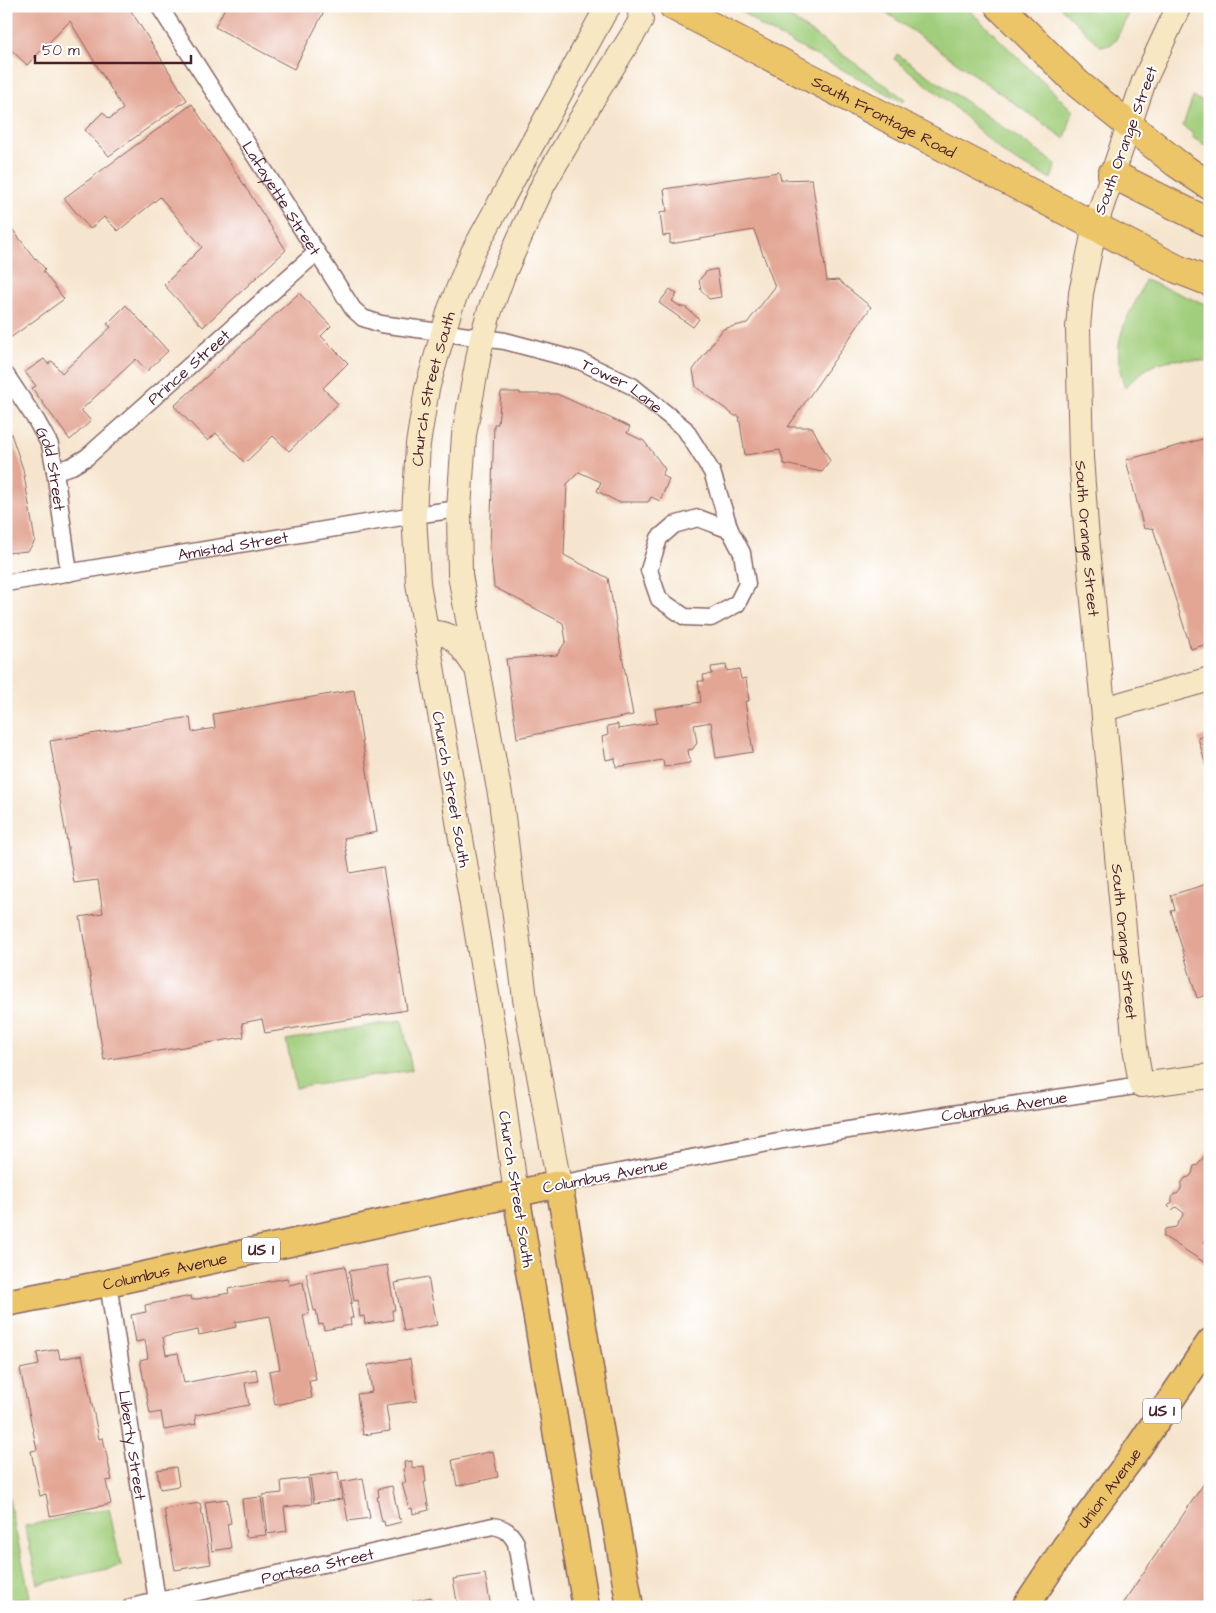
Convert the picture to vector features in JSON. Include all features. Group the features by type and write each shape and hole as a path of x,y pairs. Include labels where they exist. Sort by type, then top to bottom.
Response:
{"highway":[{"name":"South Frontage Road","path":"673,6 1177,269 1210,282"},
{"path":"1000,6 1078,84 1176,163 1210,186"},
{"path":"1112,174 1210,224"}],"main road":[{"name":"Church Street South","path":"586,1607 516,1194 496,1047 418,583 414,515 418,444 427,389 450,309 472,252 609,6"},
{"path":"630,1607 559,1184 525,999 501,800 460,576 459,510 464,435 482,338 503,274 544,185 592,100 641,20 640,6"},
{"name":"South Orange Street","path":"1141,1085 1135,1047 1086,526 1080,447 1078,328 1081,293 1095,226 1144,81 1179,6"},
{"path":"426,633 439,632 450,636 462,648 478,671"},
{"path":"1104,709 1210,679"},
{"name":"Columbus Avenue","path":"1141,1085 1210,1076"},
{"name":"Columbus Avenue","path":"6,1303 559,1184"},
{"name":"Union Avenue","path":"1026,1607 1065,1547 1128,1461 1210,1342"}],"street":[{"name":"Lafayette Street","path":"159,6 353,308 363,318 381,324 444,332"},
{"name":"Prince Street","path":"55,471 72,466 88,457 316,253"},
{"name":"Tower Lane","path":"444,332 505,341 580,361 632,386 685,429 712,472 730,530 742,553 747,584 737,604 711,618 685,617 659,599 649,570 659,538 674,525 698,518 730,530"},
{"name":"Gold Street","path":"6,374 50,445 69,573"},
{"name":"Amistad Street","path":"6,583 414,515 459,510"},
{"name":"Columbus Avenue","path":"559,1184 792,1139 1141,1085"},
{"name":"Liberty Street","path":"108,1282 157,1604"},
{"name":"Portsea Street","path":"131,1607 157,1604 493,1526 504,1528 511,1534 516,1543 527,1607"}],"green space":[{"path":"734,6 774,6 905,99 903,102 762,27"},
{"path":"877,6 965,6 1073,111 1065,139"},
{"path":"1059,6 1133,6 1115,41 1110,45 1100,46"},
{"path":"897,54 1056,164 1051,179 1019,163 1001,151 949,102 894,59"},
{"path":"1193,97 1210,105 1210,148 1193,138 1193,134 1183,126"},
{"path":"1145,280 1210,306 1210,362 1184,359 1153,365 1125,388 1119,364 1120,339 1125,323"},
{"path":"402,1020 412,1070 296,1088 286,1040"},
{"path":"6,1495 8,1495 30,1597 6,1602"},
{"path":"109,1508 121,1566 38,1584 25,1526"}],"building":[{"path":"6,6 128,6 187,100 109,156 85,130 103,112 109,119 123,109 70,21 27,65 6,45"},
{"path":"226,6 327,6 294,69 215,27"},
{"path":"192,104 286,250 203,327 164,285 202,247 160,197 118,231 104,217 90,229 64,198"},
{"path":"779,172 781,180 812,179 827,281 838,280 871,307 788,427 812,427 830,461 822,472 784,464 780,450 745,455 739,416 735,416 696,387 693,370 723,329 747,323 775,287 754,230 670,244 670,235 663,236 660,213 667,211 664,189"},
{"path":"13,230 45,269 43,271 64,299 6,341 6,234"},
{"path":"717,269 721,297 709,299 701,290 699,280 707,271"},
{"path":"670,289 677,294 672,301 681,307 685,307 699,319 693,327 659,303"},
{"path":"299,293 331,326 321,336 348,363 323,388 338,404 289,451 273,436 245,463 216,433 208,441 174,406"},
{"path":"126,305 168,351 147,371 136,359 81,410 91,421 70,440 32,388 36,386 25,372 44,359 48,364 52,361 62,373 111,327 107,324"},
{"path":"501,392 557,394 630,427 627,433 644,441 665,469 662,475 669,479 660,501 651,497 648,502 618,502 597,491 601,482 579,472 567,484 564,555 608,578 633,715 517,738 506,659 557,655 566,641 563,623 494,587 490,548 494,424 498,424"},
{"path":"6,419 23,469 35,541 28,551 6,553"},
{"path":"1210,437 1210,643 1191,649 1153,528 1144,529 1126,460"},
{"path":"726,665 727,671 739,669 741,679 746,678 749,701 745,701 753,752 716,758 711,722 694,725 697,743 693,749 688,750 690,763 664,767 663,760 616,767 615,758 606,760 602,737 608,735 607,726 618,724 618,729 657,723 655,709 701,702 698,681 704,681 703,675 712,674 711,667"},
{"path":"354,690 377,832 344,838 350,873 383,867 407,1010 265,1033 262,1019 242,1023 244,1037 104,1060 80,917 103,913 98,880 74,883 50,741 190,717 192,732 215,728 213,714"},
{"path":"1210,734 1210,776 1209,776 1198,738"},
{"path":"1210,883 1210,994 1197,998 1171,911 1175,910 1171,895"},
{"path":"1210,1148 1210,1231 1203,1242 1210,1247 1210,1266 1163,1236 1165,1229 1176,1227 1184,1213 1176,1207 1172,1210 1168,1206 1172,1202 1174,1194 1177,1194 1181,1189 1181,1184 1185,1178 1192,1174 1194,1166 1198,1165"},
{"path":"387,1265 395,1310 392,1310 393,1320 365,1324 364,1316 360,1317 358,1300 354,1301 349,1271"},
{"path":"345,1266 352,1303 350,1303 353,1318 350,1318 351,1325 324,1330 323,1324 319,1325 316,1310 314,1311 306,1273"},
{"path":"428,1277 437,1325 404,1331 395,1283"},
{"path":"287,1278 289,1285 303,1282 309,1314 303,1315 316,1380 309,1381 312,1398 275,1405 269,1371 280,1369 270,1316 235,1322 236,1327 199,1335 198,1330 163,1337 166,1355 178,1353 184,1383 256,1369 258,1381 245,1383 249,1405 195,1415 196,1424 164,1430 161,1412 150,1414 140,1360 148,1358 145,1340 136,1342 131,1315 146,1312 145,1305 191,1296 192,1300 229,1293 228,1289"},
{"path":"58,1349 60,1359 82,1355 99,1439 103,1438 112,1480 106,1481 111,1504 50,1516 46,1494 40,1496 31,1451 37,1450 20,1369 39,1365 37,1353"},
{"path":"410,1359 417,1401 386,1405 390,1431 363,1435 357,1394 372,1392 368,1365"},
{"path":"493,1451 498,1477 457,1486 452,1460"},
{"path":"412,1461 412,1468 424,1466 426,1482 424,1482 429,1510 413,1514 412,1508 409,1509 402,1483 406,1483 403,1469 405,1469 404,1462"},
{"path":"176,1467 179,1486 160,1489 157,1470"},
{"path":"338,1472 342,1499 314,1503 310,1476"},
{"path":"1210,1474 1210,1607 1120,1607 1179,1521"},
{"path":"308,1478 312,1504 284,1507 287,1531 268,1534 263,1495 282,1493 281,1481"},
{"path":"363,1478 370,1518 348,1521 341,1482"},
{"path":"392,1486 399,1519 402,1522 385,1526 384,1521 382,1522 377,1497 379,1497 378,1489"},
{"path":"261,1497 266,1535 246,1537 242,1499"},
{"path":"227,1499 231,1523 227,1524 231,1548 212,1551 205,1502"},
{"path":"200,1503 211,1564 175,1570 164,1509"},
{"path":"485,1574 491,1607 458,1607 453,1579"},
{"path":"431,1597 433,1607 413,1607 412,1601"},
{"path":"406,1603 407,1607 391,1607 391,1606"}]}
